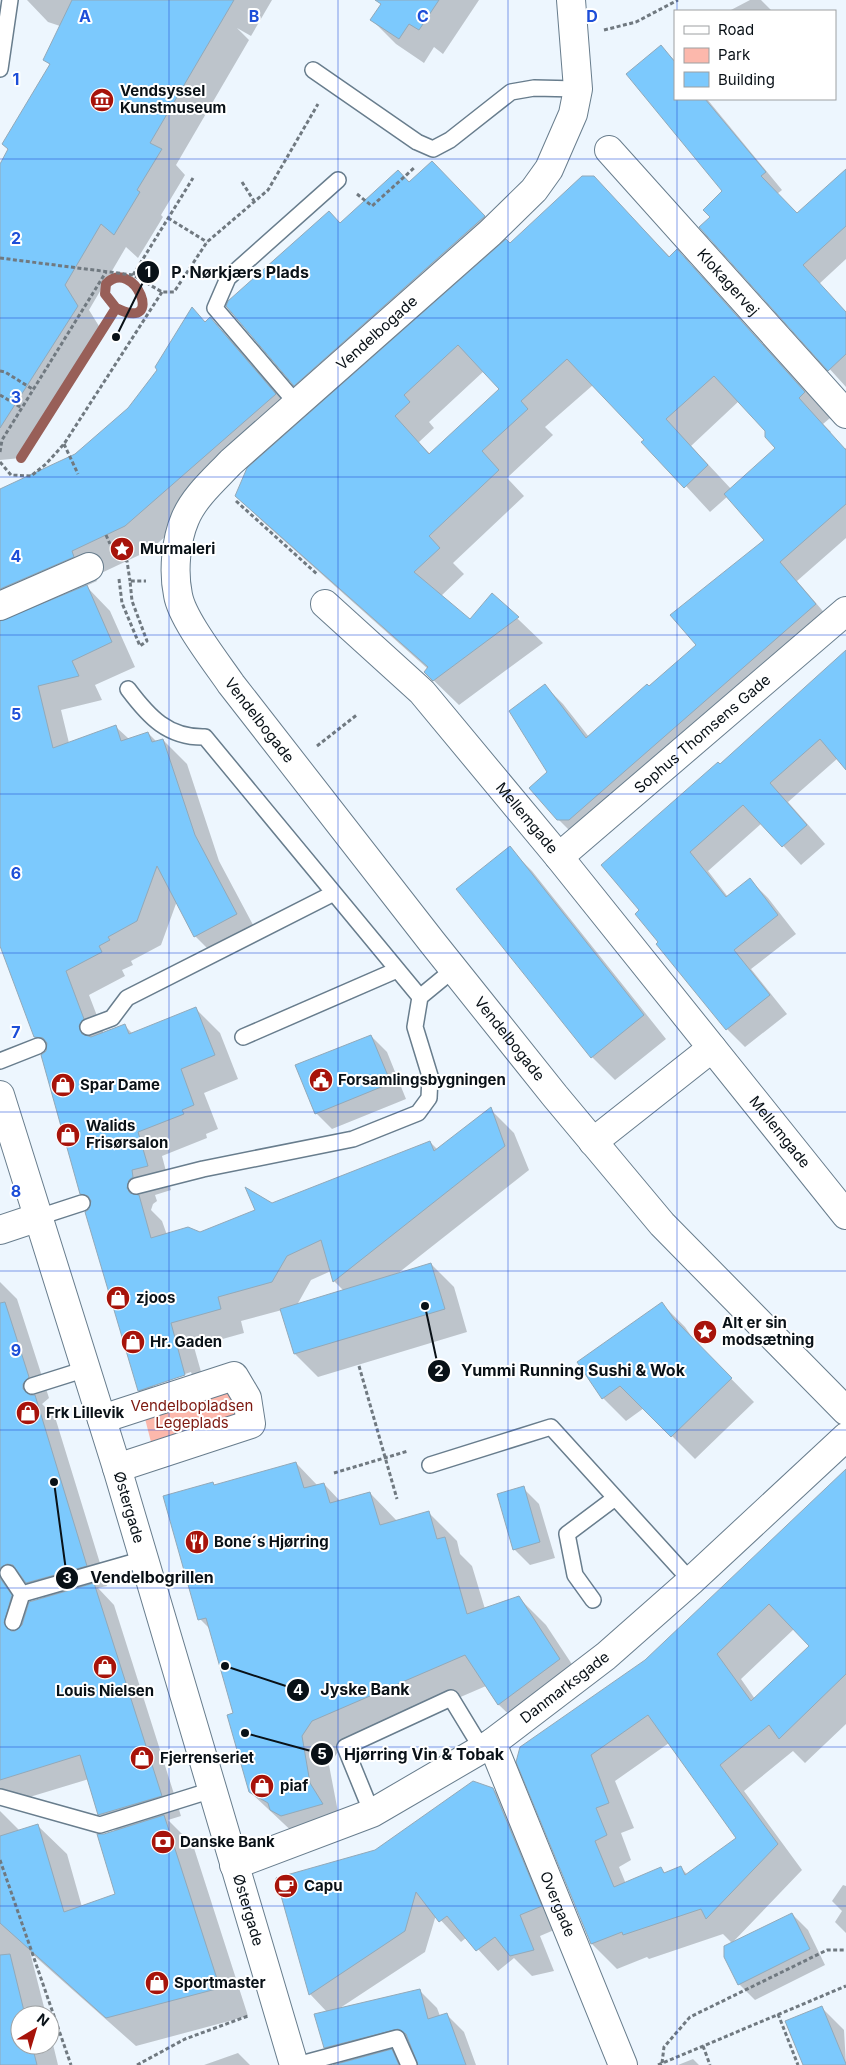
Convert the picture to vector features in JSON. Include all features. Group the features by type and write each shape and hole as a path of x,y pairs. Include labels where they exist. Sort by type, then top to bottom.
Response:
{"street":[{"name":"Vendelbogade","path":"571,0 578,89 573,114 549,169 534,190 490,233 231,462 205,490 185,518 177,550 178,596 194,629 231,684 454,969 593,1142 662,1224 846,1411"},
{"name":"Klokagervej","path":"609,150 846,414"},
{"path":"0,606 89,567"},
{"name":"Mellemgade","path":"325,604 422,692 559,857 846,1215"},
{"name":"Sophus Thomsens Gade","path":"559,857 846,611"},
{"path":"593,1142 712,1048"},
{"name":"Østergade","path":"0,1095 117,1468 234,1865 296,2065"},
{"path":"0,1230 39,1216"},
{"path":"102,1419 234,1376 247,1398 251,1424 117,1468"},
{"name":"Danmarksgade","path":"234,1865 372,1813 487,1746 606,1656 691,1581 846,1437"},
{"name":"Overgade","path":"487,1746 623,2065"}],"lane":[{"path":"0,70 10,0"},
{"path":"313,70 417,142 433,149 450,140 511,92 534,88 578,89"},
{"path":"297,404 215,308 228,278 338,180"},
{"path":"128,689 146,712 164,726 188,737 205,736 420,997"},
{"path":"88,1027 112,1018 127,998 334,893"},
{"path":"136,1186 204,1169 353,1139 418,1113 429,1098 430,1076 415,1028 420,997 454,969"},
{"path":"243,1037 397,970"},
{"path":"0,1061 38,1046"},
{"path":"39,1216 82,1203"},
{"path":"32,1386 86,1369"},
{"path":"430,1465 551,1427 691,1581"},
{"path":"594,1600 575,1574 567,1534 615,1498"},
{"path":"22,1594 144,1559"},
{"path":"8,1573 22,1594"},
{"path":"13,1622 22,1594"},
{"path":"372,1813 345,1747 451,1698 487,1746"},
{"path":"0,1797 100,1825 212,1790"},
{"path":"296,2065 397,2038 410,2065"}],"path":[{"path":"574,33 600,31 636,22 678,0"},
{"path":"0,258 133,275 162,292 174,292 207,242 268,190 331,81"},
{"path":"338,180 372,206 408,174"},
{"path":"133,275 193,178"},
{"path":"242,182 254,202"},
{"path":"168,218 207,242"},
{"path":"0,452 2,440 106,272"},
{"path":"0,462 11,475 31,476 46,464 64,444 162,292"},
{"path":"0,371 5,372 34,390"},
{"path":"0,395 22,408"},
{"path":"64,444 78,474"},
{"path":"205,490 234,498 319,576 325,604"},
{"path":"89,567 115,555 116,563"},
{"path":"118,571 122,603 140,646 147,641 132,601 127,561"},
{"path":"130,581 177,580"},
{"path":"359,1366 397,1499"},
{"path":"334,1473 421,1448 430,1465"},
{"path":"0,1860 70,2065"},
{"path":"660,2064 664,2047 690,2017 827,1950 846,1950"},
{"path":"660,2064 846,1986"},
{"path":"136,2065 185,2039 277,2006"},
{"path":"778,2014 798,2065"},
{"path":"702,2046 710,2065"}],"green space":[{"name":"Vendelbopladsen Legeplads","path":"232,1382 243,1421 152,1446 142,1407"}],"building":[{"name":"Vendsyssel Kunstmuseum","path":"72,0 234,0 150,143 162,149 137,190 140,192 114,235 101,224 65,285 78,306 0,428 0,164 8,149 2,144 50,64 43,60"},
{"path":"375,0 439,0 419,30 409,24 399,39 370,20 381,4"},
{"path":"661,45 674,61 674,100 706,100 766,172 761,176 797,213 846,169 846,226 803,265 846,312 846,354 828,371 699,227 710,217 703,210 722,191 626,74"},
{"path":"432,161 485,216 294,386 226,306 228,301 329,211 340,223 398,170 409,182"},
{"path":"582,176 594,176 669,257 677,249 805,392 799,398 846,450 846,504 780,562 816,604 569,820 557,820 529,788 547,772 509,711 545,684 586,738 647,684 649,686 696,645 670,615 764,540 724,494 775,448 765,437 765,431 714,376 666,419 708,465 684,488 641,442 644,440 567,359 521,401 528,409 482,451 499,470 429,536 440,548 414,572 470,619 492,593 519,617 433,681 424,672 428,667 235,496 247,468 506,239 510,243","holes":["458,345 499,389 429,454 395,416 410,402 404,395"]},
{"path":"192,307 205,322 210,317 276,394 125,526 72,551 74,557 0,589 0,489 75,454 128,408 157,370 155,367"},
{"path":"87,585 112,642 72,661 79,676 38,686 53,748 116,725 121,741 148,732 152,742 163,739 195,835 237,914 194,937 157,866 137,921 108,937 110,940 99,946 102,952 66,971 84,1019 79,1026 82,1034 91,1037 125,1024 129,1034 196,1007 215,1055 181,1069 194,1105 182,1110 184,1114 138,1132 148,1166 132,1170 133,1177 129,1180 127,1188 130,1193 139,1195 151,1238 188,1227 200,1232 255,1210 245,1187 272,1203 430,1141 434,1151 491,1107 505,1146 333,1282 321,1240 287,1256 272,1282 218,1297 221,1309 171,1323 185,1375 138,1391 85,1212 89,1209 91,1201 88,1196 80,1194 41,1055 46,1051 47,1043 43,1038 34,1037 0,946 0,621"},
{"path":"846,650 846,770 820,739 770,783 807,825 782,847 743,805 690,852 726,897 750,878 778,915 734,950 770,995 726,1030 656,944 658,942 635,914 639,910 601,865 718,762 720,764"},
{"path":"510,846 644,1015 591,1058 456,889"},
{"path":"371,1035 391,1083 315,1114 295,1065"},
{"path":"431,1263 445,1309 294,1354 280,1309"},
{"path":"5,1302 29,1377 23,1384 23,1389 30,1395 35,1395 87,1566 26,1583 13,1565 7,1564 0,1568 0,1303"},
{"path":"662,1302 674,1319 732,1378 671,1437 620,1386 602,1399 577,1362"},
{"path":"296,1462 304,1488 324,1483 330,1503 370,1492 380,1525 429,1511 437,1539 445,1537 467,1614 519,1596 560,1659 498,1705 465,1655 312,1721 302,1736 310,1783 323,1804 281,1816 270,1810 268,1803 249,1792 227,1715 233,1713 206,1618 198,1620 163,1496 213,1482 214,1485"},
{"path":"846,1469 846,1674 779,1739 769,1725 720,1765 778,1844 706,1919 701,1909 623,1935 622,1932 591,1944 516,1762 520,1747 645,1660","holes":["769,1604 809,1646 751,1701 717,1654","648,1715 736,1838 685,1875 681,1866 664,1873 661,1867 614,1887 595,1841 607,1835 596,1808 609,1803 591,1755"]},
{"path":"524,1486 540,1542 513,1550 497,1494"},
{"path":"0,1578 12,1595 4,1623 11,1631 15,1631 22,1625 29,1602 94,1583 162,1796 98,1815 80,1755 0,1780"},
{"path":"473,1781 493,1788 542,1906 520,1915 534,1950 510,1956 495,1937 476,1951 447,1916 439,1922 416,1892 405,1931 309,1995 276,1878 375,1850"},
{"path":"164,1815 220,1988 106,2018 0,1923 0,1836 38,1824 64,1912 115,1894 97,1834 104,1834"},
{"path":"792,1913 810,1949 738,1985 724,1957 724,1946"},
{"path":"10,1954 23,2005 10,2005 10,2055 34,2055 37,2065 0,2065 0,1955"},
{"path":"420,1989 428,2019 447,2013 466,2065 418,2065 406,2034 398,2029 324,2048 314,2014"},
{"path":"822,2006 846,2065 803,2065 785,2021"},
{"path":"392,2049 399,2065 333,2065"}],"waterway":[{"path":"21,458 116,308 105,294 106,284 117,278 127,279 141,295 143,304 140,311 131,313 116,308"}],"place":[{"name":"Vendsyssel Kunstmuseum","path":"102,100"},
{"name":"P. Nørkjærs Plads","path":"116,337"},
{"name":"Murmaleri","path":"122,549"},
{"name":"Forsamlingsbygningen","path":"321,1080"},
{"name":"Spar Dame","path":"63,1085"},
{"name":"Walids Frisørsalon","path":"68,1135"},
{"name":"zjoos","path":"118,1298"},
{"name":"Yummi Running Sushi & Wok","path":"425,1306"},
{"name":"Alt er sin modsætning","path":"705,1332"},
{"name":"Hr. Gaden","path":"133,1342"},
{"name":"Frk Lillevik","path":"28,1413"},
{"name":"Vendelbogrillen","path":"54,1482"},
{"name":"Bone´s Hjørring","path":"197,1542"},
{"name":"Jyske Bank","path":"225,1666"},
{"name":"Louis Nielsen","path":"105,1667"},
{"name":"Hjørring Vin & Tobak","path":"245,1733"},
{"name":"Fjerrenseriet","path":"142,1758"},
{"name":"piaf","path":"262,1786"},
{"name":"Danske Bank","path":"163,1842"},
{"name":"Capu","path":"286,1886"},
{"name":"Sportmaster","path":"157,1983"}]}
